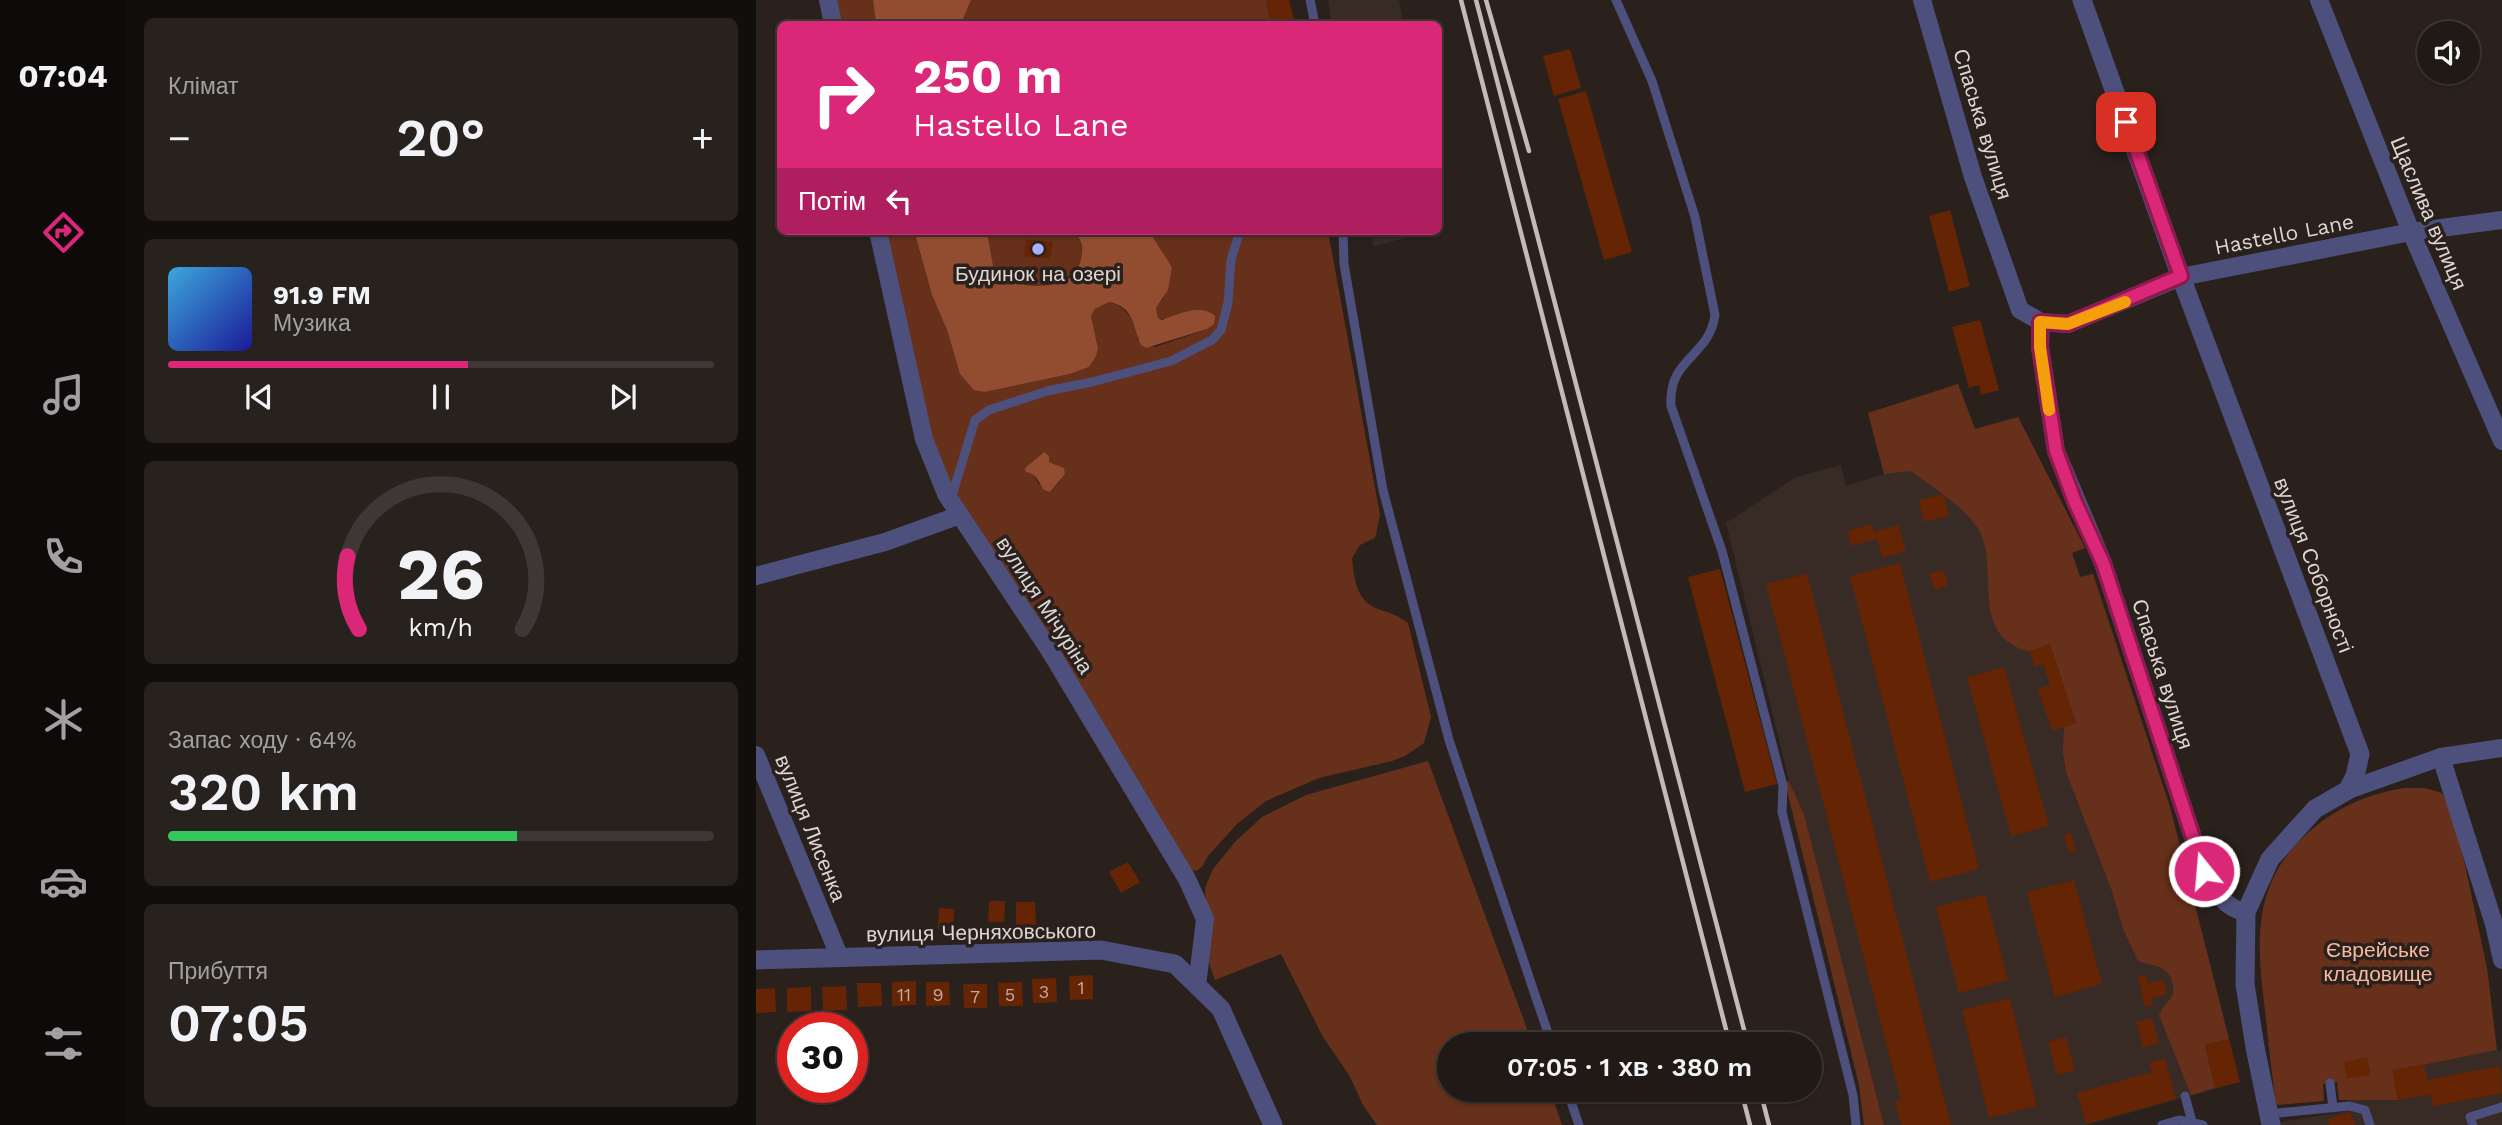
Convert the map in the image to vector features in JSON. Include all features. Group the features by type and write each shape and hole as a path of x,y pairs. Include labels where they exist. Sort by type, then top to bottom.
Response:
{"street":[{"path":"828,0 832,21"},
{"name":"Спаська вулиця","path":"1922,0 1973,177 2020,310 2040,322 2040,347 2056,451 2075,502 2103,563 2204,871 2223,900 2235,910 2246,912"},
{"name":"вулиця Соборності","path":"2082,0 2181,276 2360,754 2355,776 2348,790"},
{"name":"Щаслива вулиця","path":"2319,0 2411,233 2502,441"},
{"name":"Hastello Lane","path":"2040,322 2068,324 2181,276 2411,233 2502,219"},
{"name":"вулиця Мічуріна","path":"879,235 924,439 955,508 1050,651 1187,879 1205,919 1197,986"},
{"path":"756,576 886,542 955,508"},
{"path":"2270,1119 2245,984 2246,912 2270,859 2315,809 2348,790 2441,757 2502,748"},
{"name":"вулиця Лисенка","path":"756,755 840,958"},
{"path":"2441,757 2494,923 2502,960"},
{"name":"вулиця Черняховського","path":"756,960 1101,950 1175,964 1221,1009 1273,1125"}],"lane":[{"path":"1310,0 1314,21"},
{"path":"1616,0 1652,81 1695,217 1715,315 1713,329 1707,341 1678,370 1673,382 1671,406 1722,551 1780,773 1783,786 1782,812 1853,1095 1856,1125"},
{"path":"955,508 975,420 989,410 1047,391 1092,382 1171,360 1212,340 1222,330 1228,303 1231,260 1239,235"},
{"path":"1343,235 1344,264 1382,490 1449,740 1548,1032"},
{"path":"2330,1083 2333,1108"},
{"path":"2185,1096 2192,1122"},
{"path":"1571,1102 1578,1125"},
{"path":"2270,1119 2349,1106 2365,1110 2370,1125"},
{"path":"2473,1125 2470,1117 2502,1107"},
{"path":"2162,1125 2179,1120 2203,1125"}],"shaded area":[{"path":"873,0 971,0 962,21 876,21"},
{"path":"1328,0 1399,0 1402,21 1332,21"},
{"path":"915,235 988,235 994,271 1009,281 1041,286 1061,282 1073,275 1082,253 1081,242 1075,235 1152,235 1172,267 1168,290 1156,308 1158,318 1162,320 1196,310 1203,310 1215,316 1214,324 1207,329 1146,348 1141,345 1131,318 1124,308 1109,302 1095,309 1091,316 1098,348 1089,367 1070,374 984,392 974,390 960,374 947,330 932,295"},
{"path":"1372,235 1419,235 1374,246"},
{"path":"1958,384 1975,429 2018,417 2085,548 2072,553 2080,577 2093,574 2170,807 2240,1082 2086,1125 1884,1125 1804,814 1789,781 1726,523 1796,477 1841,465 1846,486 1884,474 1868,413"},
{"path":"1044,452 1049,456 1049,462 1064,468 1065,474 1050,492 1044,490 1035,476 1026,472 1025,468"},
{"path":"2502,1051 2502,1125 2280,1125 2279,1122 2349,1111 2348,1100 2398,1100 2392,1070"}],"green space":[{"path":"835,0 873,0 876,21 839,21"},
{"path":"971,0 1266,0 1270,21 962,21"},
{"path":"886,235 915,235 932,295 947,330 960,374 982,392 1070,374 1089,367 1098,348 1091,316 1095,309 1109,302 1121,307 1130,316 1138,340 1155,347 1207,329 1158,318 1156,308 1164,297 1172,267 1152,235 1329,235 1380,515 1375,538 1360,545 1352,558 1354,573 1365,600 1408,623 1431,717 1424,743 1392,761 1319,778 1266,801 1237,824 1208,856 1202,867 1196,871 1189,870 948,487 929,437","holes":["1042,453 1049,462 1064,468 1060,481 1050,492 1039,484 1028,466"]},
{"path":"988,235 1073,235 1079,238 1082,255 1077,268 1067,277 1053,283 1020,284 994,271"},
{"path":"1958,384 1975,429 2018,417 2085,548 2072,553 2080,577 2093,574 2170,807 2229,1039 2205,1045 2215,1088 2191,1095 2159,1015 2173,995 2169,974 2165,970 2138,961 2123,929 2112,891 2066,772 2063,752 2064,727 2076,723 2050,644 2030,651 2025,650 2012,644 1999,632 1990,604 1983,540 1977,527 1963,511 1911,471 1884,474 1868,413"},
{"path":"1428,761 1528,1032 1437,1032 1437,1102 1554,1102 1562,1125 1377,1125 1363,1105 1349,1075 1323,1037 1281,954 1215,980 1208,960 1205,888 1213,869 1236,841 1262,817 1306,795"},
{"path":"1789,781 1804,814 1884,1125 1864,1125 1859,1085 1785,782"},
{"name":"Єврейське кладовище","path":"2404,788 2425,788 2442,793 2456,823 2487,968 2497,1050 2393,1071 2398,1100 2339,1100 2337,1082 2323,1084 2324,1101 2276,1105 2260,960 2262,914 2268,892 2290,851 2320,823 2353,803"}],"building":[{"path":"1266,0 1289,0 1294,21 1270,21"},
{"path":"1570,49 1581,88 1554,96 1543,56"},
{"path":"1586,91 1632,252 1604,260 1558,99"},
{"path":"1950,210 1970,286 1949,292 1929,216"},
{"name":"Будинок на озері","path":"1026,239 1053,242 1050,259 1024,256"},
{"path":"1980,320 1999,390 1981,395 1979,385 1969,388 1952,327"},
{"path":"1944,494 1949,516 1924,522 1919,500"},
{"path":"1872,524 1874,532 1898,525 1906,551 1883,558 1877,539 1851,546 1847,531"},
{"path":"1900,563 1979,869 1930,882 1850,576"},
{"path":"1720,569 1777,784 1745,792 1688,577"},
{"path":"1943,570 1948,585 1935,590 1929,574"},
{"path":"1807,574 1951,1125 1901,1125 1895,1101 1901,1100 1766,584"},
{"path":"2050,644 2076,723 2052,731 2038,689 2050,685 2043,664 2035,667 2029,651"},
{"path":"2004,667 2049,826 2011,836 1967,677"},
{"path":"2071,833 2076,850 2069,853 2064,835"},
{"path":"1128,862 1140,882 1121,893 1109,872"},
{"path":"2074,880 2102,984 2055,997 2027,892"},
{"path":"1985,894 2008,980 1959,993 1936,907"},
{"path":"989,901 1005,901 1004,922 988,922"},
{"path":"1016,902 1035,902 1036,925 1016,925"},
{"path":"939,908 954,909 953,931 938,930"},
{"path":"1093,975 1093,999 1070,1000 1069,976"},
{"path":"2146,975 2148,983 2164,980 2167,994 2151,998 2153,1006 2145,1007 2138,977"},
{"path":"1056,978 1057,1002 1033,1003 1032,979"},
{"path":"916,981 916,1005 892,1006 892,982"},
{"path":"926,982 949,982 950,1005 926,1006"},
{"path":"1022,982 1023,1006 999,1006 998,983"},
{"path":"857,983 881,983 882,1006 858,1007"},
{"path":"963,984 987,984 987,1008 964,1008"},
{"path":"846,986 847,1010 823,1011 822,987"},
{"path":"811,987 811,1011 787,1012 787,988"},
{"path":"775,988 776,1012 756,1013 756,989"},
{"path":"2010,998 2037,1106 1989,1118 1962,1010"},
{"path":"2152,1018 2159,1043 2143,1048 2136,1022"},
{"path":"2066,1037 2075,1070 2057,1075 2048,1042"},
{"path":"2229,1039 2240,1082 2215,1088 2205,1045"},
{"path":"2367,1057 2371,1075 2347,1079 2344,1062"},
{"path":"2165,1058 2176,1099 2086,1124 2077,1093 2152,1072 2149,1063"},
{"path":"2424,1064 2427,1080 2500,1066 2502,1093 2433,1106 2430,1094 2398,1100 2392,1070"},
{"path":"2350,1112 2355,1125 2329,1125 2327,1119"}],"railway":[{"path":"1461,0 1727,1032"},
{"path":"1476,0 1745,1032"},
{"path":"1486,0 1529,151"},
{"path":"1744,1102 1750,1125"},
{"path":"1763,1102 1769,1125"}],"slow traffic":[{"path":"2049,410 2040,347 2040,322 2068,324 2125,302"}],"place":[{"name":"Будинок на озері","path":"1038,249"}],"route":[{"path":"2126,122 2181,276 2068,324 2040,322 2040,347 2056,451 2075,502 2103,563 2204,871"}]}
